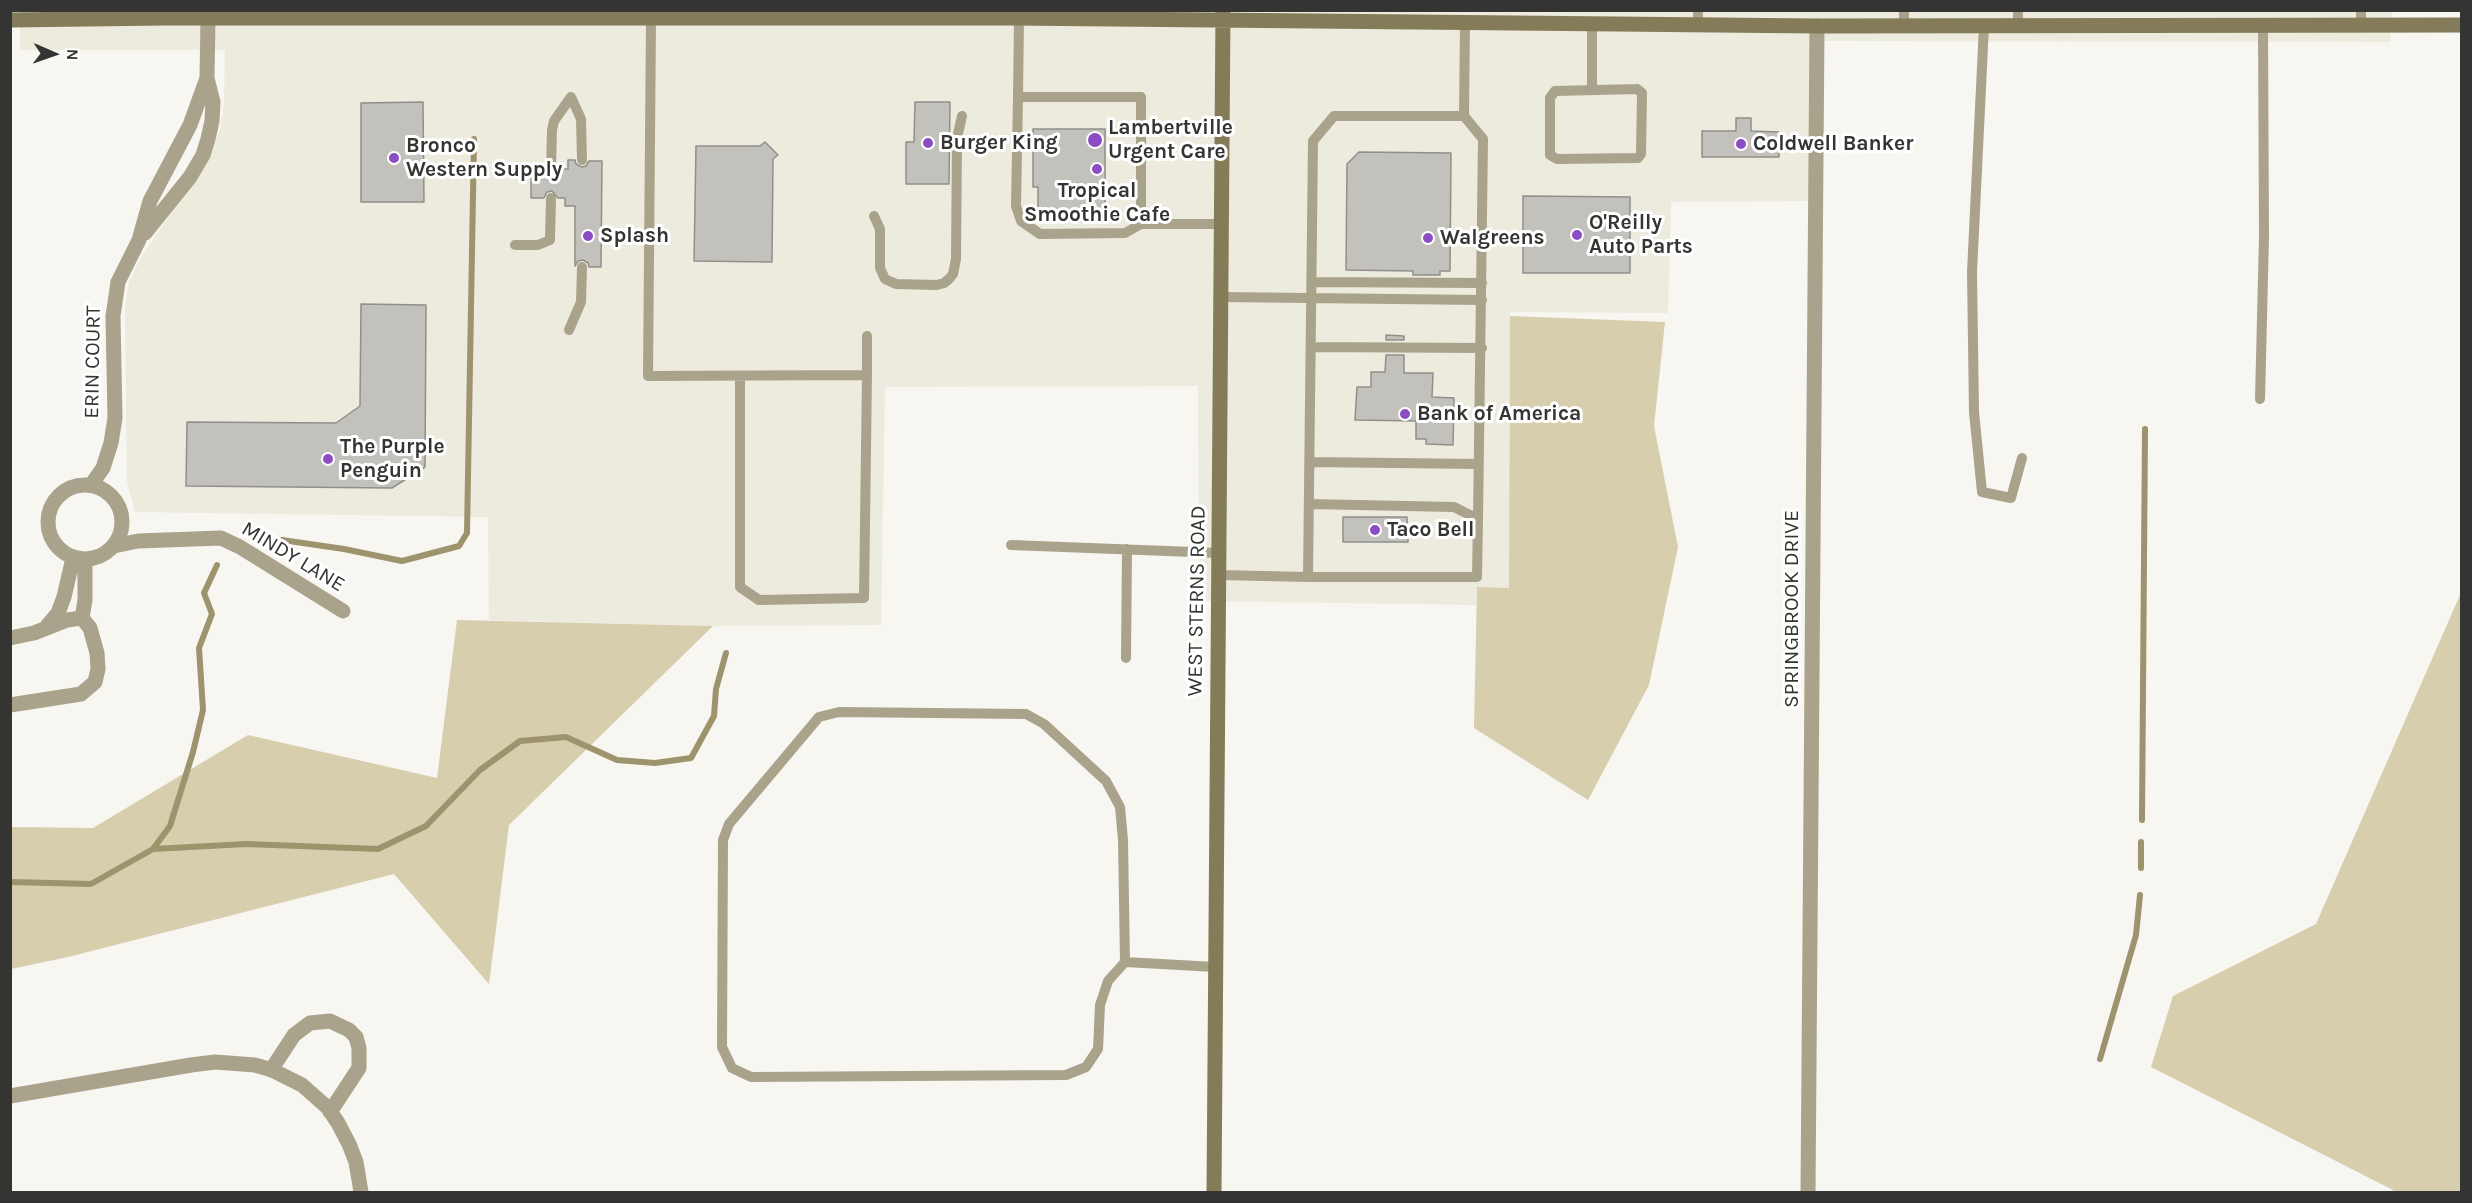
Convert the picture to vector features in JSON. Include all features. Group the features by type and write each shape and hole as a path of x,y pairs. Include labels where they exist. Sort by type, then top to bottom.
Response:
{"street":[{"path":"10,20 225,14 651,18 1223,15 1397,16 1592,24 1698,18 1817,26 1904,18 1984,26 2263,26 2361,18 2462,26"},
{"name":"WEST STERNS ROAD","path":"1214,1192 1223,15"},
{"name":"ERIN COURT","path":"91,485 103,468 109,452 115,418 113,316 116,292 122,272 139,240 190,177 203,155 212,121 213,102 198,16"},
{"name":"SPRINGBROOK DRIVE","path":"1808,1192 1817,26"},
{"name":"ERIN COURT","path":"139,240 150,201 185,136 207,78"},
{"path":"91,485 113,496 121,510 121,533 114,546 96,558 79,559 63,552 50,535 49,513 53,503 69,488 91,485"},
{"name":"MINDY LANE","path":"114,546 138,541 221,538 240,547 343,611"},
{"path":"10,705 81,694 94,682 98,669 97,653 90,628 82,618 85,600 79,559"},
{"path":"47,626 58,613 79,559"},
{"path":"10,638 82,618"},
{"path":"271,1070 294,1035 310,1023 330,1021 349,1030 356,1037 360,1048 359,1068 330,1112"},
{"path":"10,1096 191,1065 237,1063 271,1070 302,1085 330,1112 349,1144 356,1162 361,1192"}],"lane":[{"path":"2018,10 2018,26"},
{"path":"1014,16 1018,97 1016,206 1021,221 1040,234 1125,233 1141,224 1222,224"},
{"path":"651,18 648,375 867,375"},
{"path":"1219,575 1477,577 1482,348 1483,139 1464,116 1455,18"},
{"path":"1592,24 1592,90"},
{"path":"1984,26 1972,272 1974,412 1982,492 2011,498 2022,458"},
{"path":"2260,399 2264,237 2263,26"},
{"path":"1637,89 1642,93 1641,154 1638,158 1557,159 1550,155 1550,98 1555,91 1592,90 1637,89"},
{"path":"1018,97 1141,97 1141,224"},
{"path":"551,169 554,121 571,98 581,119 582,160"},
{"path":"874,216 880,229 880,268 885,279 896,285 937,285 949,279 953,274 956,259 957,138 962,116"},
{"path":"1308,577 1313,141 1334,116 1464,116"},
{"path":"515,245 538,245 550,240 551,198"},
{"path":"569,330 581,302 582,267"},
{"path":"1312,282 1482,283"},
{"path":"1221,297 1482,300"},
{"path":"740,375 740,587 759,600 864,598 867,336"},
{"path":"1311,348 1482,348"},
{"path":"1311,462 1479,464"},
{"path":"1310,504 1454,507 1478,519"},
{"path":"1011,545 1219,553"},
{"path":"1126,658 1127,549"},
{"path":"839,712 1026,714 1044,724 1106,781 1120,807 1123,840 1125,962 1108,981 1100,1005 1098,1049 1086,1067 1066,1075 751,1077 732,1068 722,1047 723,840 729,824 819,717 839,712"},
{"path":"1125,962 1215,967"}],"shaded area":[{"path":"20,10 2392,11 2390,42 1811,41 1811,201 1671,202 1668,313 1510,312 1509,588 1477,587 1476,605 1199,601 1198,386 885,387 881,625 713,626 489,620 488,517 135,512 127,482 125,308 129,282 141,257 210,156 220,129 224,105 225,50 20,50"},
{"path":"1510,316 1665,322 1654,426 1678,547 1649,685 1588,800 1474,728 1477,587 1509,588"},
{"path":"2460,595 2462,595 2461,1192 2392,1192 2393,1190 2151,1067 2173,996 2316,924"},
{"path":"457,620 713,626 509,825 489,984 394,874 68,957 11,969 11,827 93,828 248,735 437,778"}],"building":[{"path":"423,102 424,202 361,202 361,103"},
{"name":"Burger King","path":"915,102 950,102 949,184 906,184 906,142 914,142"},
{"name":"Coldwell Banker","path":"1736,118 1751,118 1751,131 1779,132 1779,157 1702,157 1702,131 1736,131"},
{"path":"1033,129 1105,129 1105,217 1082,217 1083,221 1065,221 1065,216 1038,215 1038,187 1033,187"},
{"path":"765,142 778,155 773,159 772,262 694,261 696,146 760,146"},
{"name":"Walgreens","path":"1359,152 1451,153 1450,271 1440,271 1440,275 1413,275 1413,271 1346,270 1347,164"},
{"name":"Splash","path":"568,160 575,160 576,164 582,167 586,166 589,161 602,161 601,267 589,267 588,263 583,260 578,261 575,266 575,206 565,206 565,198 558,198 552,191 547,192 544,198 531,198 531,169 544,169 547,175 551,176 557,173 558,169 568,169"},
{"name":"O'Reilly Auto Parts","path":"1523,196 1630,197 1630,273 1523,273"},
{"path":"361,304 426,305 425,467 392,488 186,486 187,422 336,423 360,406"},
{"path":"1386,335 1404,336 1404,340 1386,340"},
{"name":"Bank of America","path":"1386,355 1404,355 1404,373 1433,373 1432,397 1454,398 1453,445 1426,444 1426,439 1416,439 1416,421 1355,420 1357,387 1371,387 1371,372 1385,372"},
{"name":"Taco Bell","path":"1343,517 1407,517 1408,542 1343,542"}],"waterway":[{"path":"282,540 344,549 402,561 459,546 467,533 474,139"},
{"path":"2142,820 2145,429"},
{"path":"10,882 91,884 153,849 170,826 193,752 203,710 199,648 212,614 204,593 217,565"},
{"path":"153,849 246,844 378,849 426,826 480,770 520,741 566,737 617,760 655,763 691,758 714,716 716,689 726,653"},
{"path":"2141,842 2141,868"},
{"path":"2100,1059 2136,935 2140,895"}],"place":[{"name":"Lambertville Urgent Care","path":"1095,140"},
{"name":"Burger King","path":"928,143"},
{"name":"Coldwell Banker","path":"1741,144"},
{"name":"Bronco Western Supply","path":"394,158"},
{"name":"Tropical Smoothie Cafe","path":"1097,169"},
{"name":"O'Reilly Auto Parts","path":"1577,235"},
{"name":"Splash","path":"588,236"},
{"name":"Walgreens","path":"1428,238"},
{"name":"Bank of America","path":"1405,414"},
{"name":"The Purple Penguin","path":"328,459"},
{"name":"Taco Bell","path":"1375,530"}]}
